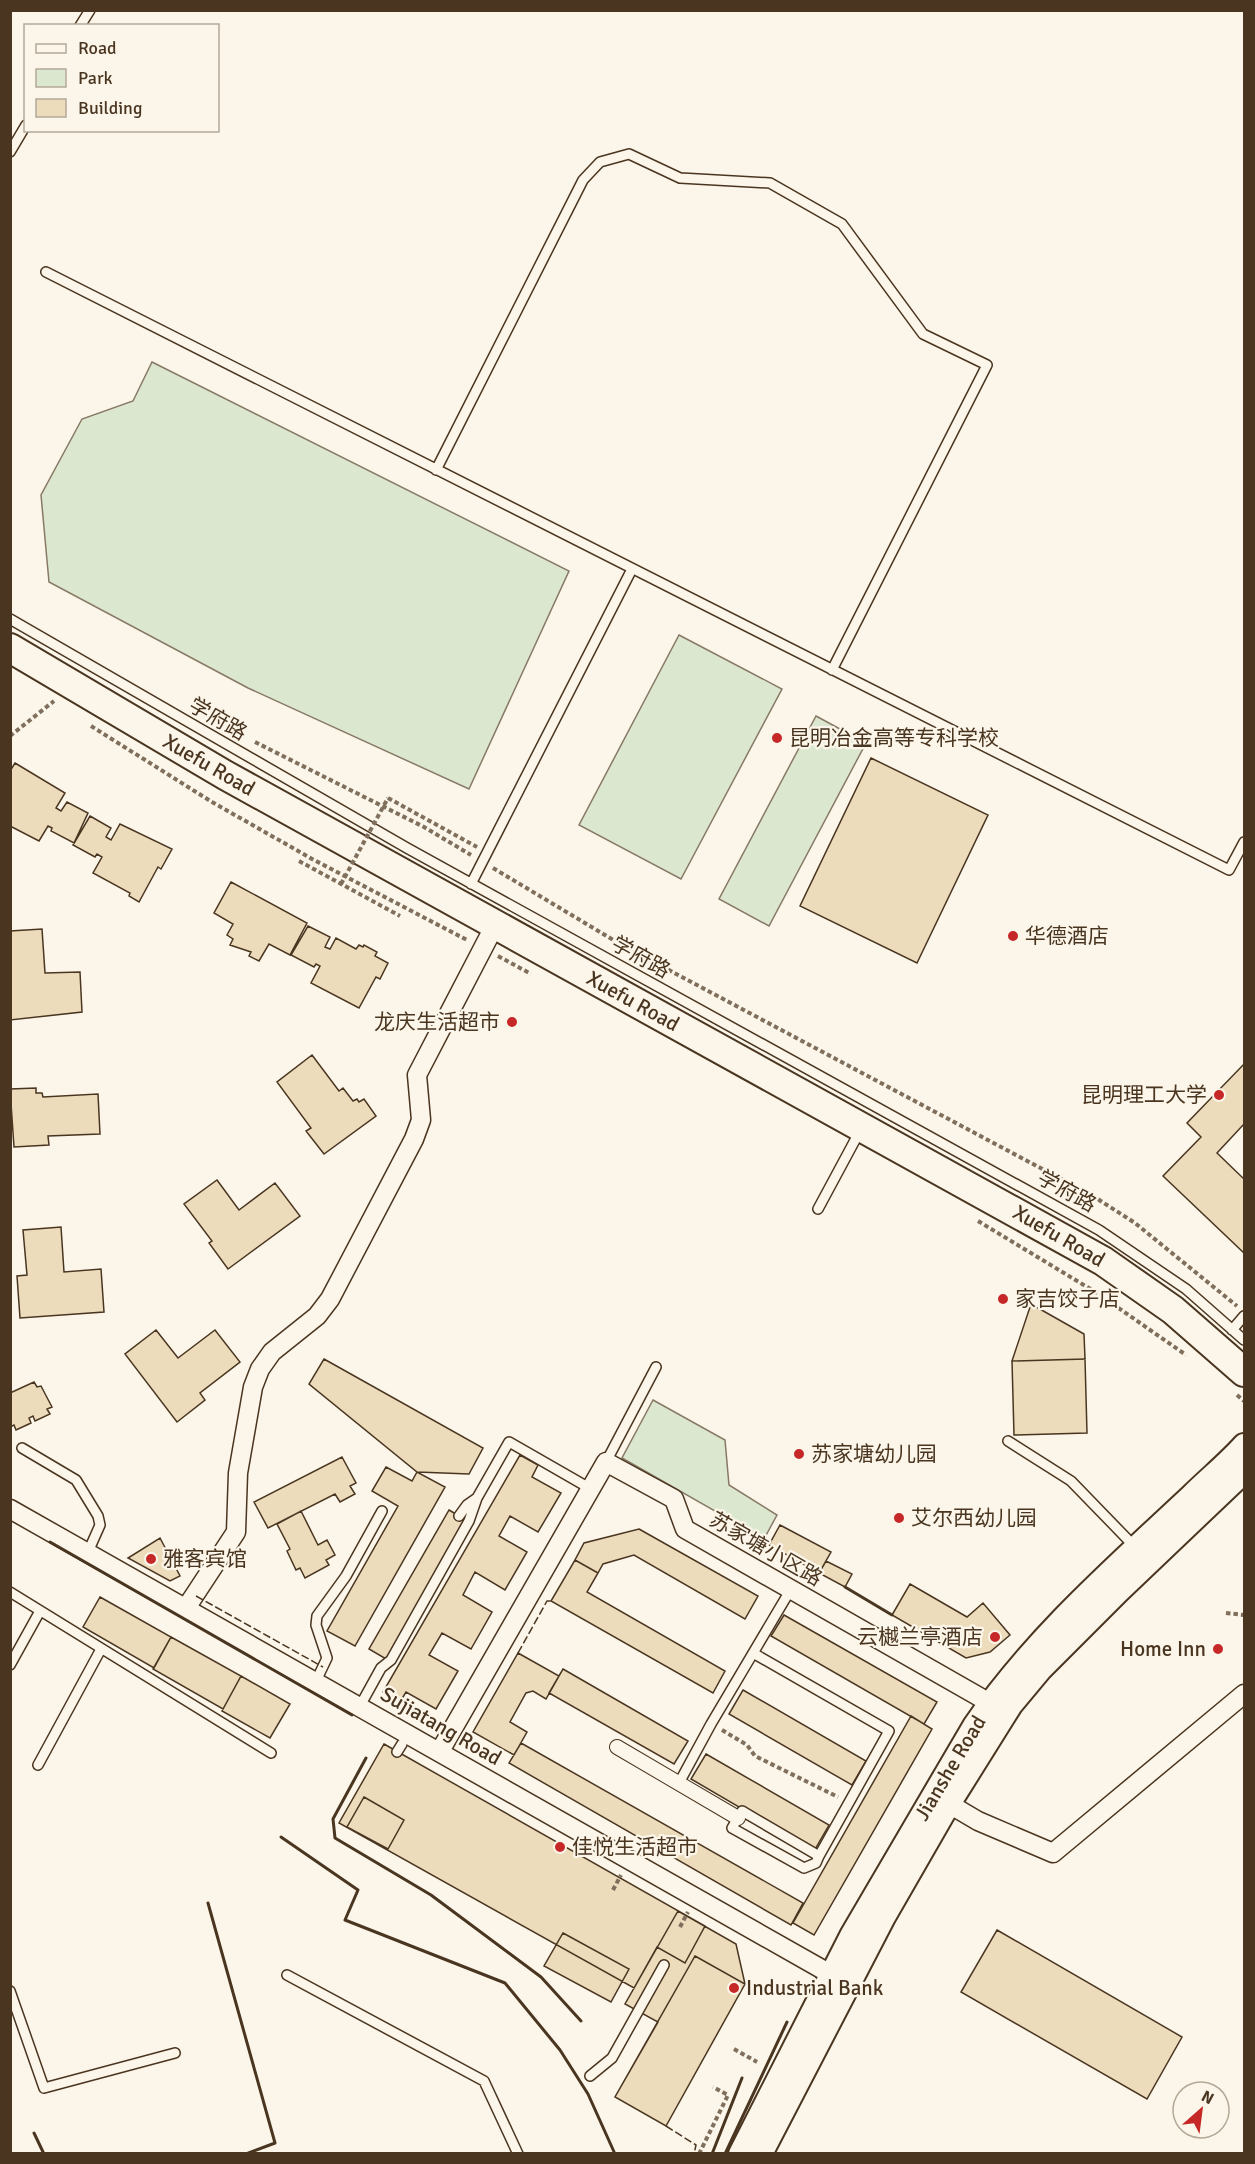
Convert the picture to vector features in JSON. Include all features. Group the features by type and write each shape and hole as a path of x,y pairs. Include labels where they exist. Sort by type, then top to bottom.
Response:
{"main road":[{"name":"Xuefu Road","path":"10,648 63,698 225,775 489,937 862,1127 1103,1261 1173,1310 1236,1380"}],"street":[{"path":"186,1608 236,1532 238,1473 253,1387 260,1369 272,1352 317,1316 330,1299 414,1139 421,1120 417,1075 489,937"},
{"name":"Jianshe Road","path":"740,2154 942,1800 990,1703 1024,1659 1136,1548 1245,1445"},
{"path":"440,1751 606,1462"},
{"name":"苏家塘小区路","path":"606,1462 674,1499 685,1529 990,1703"},
{"name":"Jianshe Road","path":"942,1800 1041,1669 1119,1591 1245,1472"},
{"name":"Sujiatang Road","path":"10,1509 840,1979"},
{"path":"942,1800 978,1821 1053,1852 1245,1694"},
{"path":"617,1747 738,1818"},
{"name":"Jianshe Road","path":"761,2154 840,1979"}],"lane":[{"path":"81,24 90,10"},
{"path":"10,152 24,128"},
{"path":"436,470 583,180 600,162 629,153 680,178 770,183 842,224 923,334 987,365 832,670"},
{"path":"46,272 1229,870 1245,842"},
{"path":"471,884 632,569"},
{"name":"学府路","path":"10,619 471,884 1099,1230 1186,1289 1245,1340"},
{"path":"818,1209 862,1127"},
{"path":"1232,1330 1245,1315"},
{"path":"606,1462 656,1367"},
{"path":"1008,1441 1071,1481 1136,1548"},
{"path":"360,1706 381,1668 391,1660 470,1521 477,1498 509,1442 591,1489"},
{"path":"22,1449 76,1480 98,1516 100,1525 88,1552"},
{"path":"459,1516 466,1505 477,1498"},
{"path":"316,1681 327,1658 316,1625 317,1616 346,1576 382,1511"},
{"path":"679,1783 791,1589"},
{"path":"10,1592 271,1753"},
{"path":"10,1665 40,1611"},
{"path":"38,1765 101,1649"},
{"path":"753,1653 889,1731 816,1863 804,1868 732,1828 742,1811 819,1856"},
{"path":"590,2076 612,2058 664,1965"},
{"path":"287,1975 484,2082 518,2154"},
{"path":"10,1991 44,2088 175,2053"}],"path":[{"path":"44,697 63,698"},
{"path":"10,736 63,698"},
{"path":"82,721 222,808 489,937 534,976"},
{"path":"247,738 424,827 620,944 1093,1196 1135,1223 1245,1315"},
{"path":"341,884 388,798 468,842"},
{"path":"298,861 400,916"},
{"path":"975,1220 1097,1293 1195,1362"},
{"path":"1236,1380 1245,1401"},
{"path":"1226,1613 1245,1615"},
{"path":"711,1724 747,1745 755,1756 808,1780 849,1803"},
{"path":"734,2049 757,2061"},
{"path":"699,2154 728,2095 713,2087"}],"green space":[{"path":"152,362 569,571 469,789 248,688 49,582 41,495 82,419 133,401"},
{"path":"679,635 782,689 681,879 579,825"},
{"path":"816,716 866,743 769,926 719,899"},
{"path":"653,1400 725,1440 729,1485 777,1515 764,1539 622,1458"}],"building":[{"path":"871,758 988,815 917,963 800,906"},
{"path":"15,763 65,793 56,808 61,811 67,802 88,813 74,843 51,831 52,828 48,826 39,841 10,826 10,771"},
{"path":"90,816 111,828 106,837 111,840 120,824 172,849 161,869 158,867 139,902 129,896 130,893 93,873 102,857 97,854 95,857 73,845"},
{"path":"231,882 307,923 290,955 269,944 259,961 249,956 251,952 230,945 233,939 227,935 233,924 214,913"},
{"path":"308,926 330,937 325,947 330,949 336,938 356,949 359,945 363,947 364,945 377,952 375,956 388,963 380,979 376,977 359,1008 311,983 320,966 316,964 314,967 291,955"},
{"path":"42,929 45,973 80,972 82,1012 10,1020 10,931"},
{"path":"312,1055 339,1091 343,1088 353,1101 357,1099 359,1102 364,1099 376,1116 324,1154 306,1131 311,1128 277,1082"},
{"path":"1244,1064 1244,1124 1217,1153 1244,1179 1244,1253 1163,1176 1201,1137 1187,1123"},
{"path":"36,1088 36,1093 42,1093 43,1097 98,1094 100,1134 48,1136 49,1145 14,1147 10,1089"},
{"path":"217,1180 239,1210 275,1183 300,1216 228,1269 209,1243 212,1241 184,1204"},
{"path":"61,1227 64,1272 101,1269 104,1312 20,1318 17,1276 27,1275 23,1230"},
{"path":"1031,1304 1084,1334 1085,1359 1012,1361"},
{"path":"156,1330 178,1358 215,1330 240,1362 200,1393 205,1400 177,1422 125,1354"},
{"path":"324,1359 483,1448 469,1474 417,1472 309,1384"},
{"path":"1085,1359 1087,1433 1014,1435 1012,1361"},
{"path":"34,1382 37,1387 41,1386 52,1407 47,1409 50,1414 35,1421 33,1416 29,1418 31,1423 16,1430 14,1425 10,1427 10,1393"},
{"path":"520,1455 538,1465 532,1477 561,1493 538,1532 510,1516 499,1536 527,1552 505,1590 475,1572 463,1595 492,1612 471,1649 442,1633 429,1655 458,1671 436,1709 406,1692 400,1702 383,1692"},
{"path":"342,1457 356,1483 350,1486 355,1494 340,1502 335,1494 268,1528 254,1502"},
{"path":"386,1467 412,1481 417,1472 445,1487 355,1646 327,1631 398,1506 372,1491"},
{"path":"449,1510 466,1520 386,1659 369,1649"},
{"path":"301,1511 318,1545 327,1540 335,1555 326,1560 329,1565 305,1578 300,1568 296,1570 287,1551 290,1549 277,1524"},
{"path":"780,1525 831,1552 819,1573 769,1545"},
{"path":"639,1529 758,1596 745,1619 634,1555 603,1564 598,1573 575,1560 584,1543"},
{"name":"雅客宾馆","path":"160,1538 180,1576 170,1581 128,1558"},
{"path":"575,1560 598,1573 587,1592 725,1671 713,1693 551,1601"},
{"path":"826,1561 852,1574 845,1587 819,1573"},
{"path":"910,1584 967,1617 983,1603 1010,1635 990,1652 966,1658 892,1615"},
{"path":"100,1597 171,1637 154,1668 83,1627"},
{"path":"784,1615 937,1702 924,1724 771,1636"},
{"path":"171,1637 241,1676 223,1709 153,1669"},
{"path":"518,1653 559,1676 546,1699 533,1691 526,1693 510,1722 527,1732 514,1755 473,1732"},
{"path":"563,1669 688,1741 674,1764 549,1693"},
{"path":"241,1676 290,1704 270,1738 222,1711"},
{"path":"743,1690 866,1761 852,1785 729,1714"},
{"path":"911,1716 932,1729 814,1935 793,1923"},
{"path":"521,1743 803,1903 791,1925 509,1763"},
{"path":"384,1744 705,1926 685,1963 657,1947 634,1988 339,1823"},
{"path":"706,1754 829,1825 814,1851 691,1779"},
{"path":"364,1797 404,1820 388,1849 347,1827"},
{"path":"678,1911 736,1944 745,1984 666,2126 615,2097 658,2022 625,2004"},
{"path":"997,1930 1182,2037 1147,2099 961,1992"},
{"path":"563,1933 629,1969 611,2002 544,1966"},
{"path":"695,1956 745,1984 666,2126 615,2097"}],"fence":[{"path":"196,1596 323,1667"},
{"path":"518,1653 547,1601 551,1601"},
{"path":"666,2126 696,2145 694,2154"}],"wall":[{"path":"50,1542 352,1715"},
{"path":"845,1587 892,1615"},
{"path":"366,1758 333,1819 335,1838 431,1895 541,1977 581,2021"},
{"path":"281,1837 358,1890 345,1920 505,1983 560,2050 588,2094 615,2154"},
{"path":"208,1903 275,2143 246,2154"},
{"path":"725,2154 787,2022"},
{"path":"712,2154 742,2078"},
{"path":"34,2133 44,2154"}],"place":[{"name":"昆明冶金高等专科学校","path":"777,738"},
{"name":"华德酒店","path":"1013,936"},
{"name":"龙庆生活超市","path":"512,1022"},
{"name":"昆明理工大学","path":"1219,1095"},
{"name":"家吉饺子店","path":"1003,1299"},
{"name":"苏家塘幼儿园","path":"799,1454"},
{"name":"艾尔西幼儿园","path":"899,1518"},
{"name":"雅客宾馆","path":"151,1559"},
{"name":"云樾兰亭酒店","path":"995,1637"},
{"name":"Home Inn","path":"1218,1649"},
{"name":"佳悦生活超市","path":"560,1847"},
{"name":"Industrial Bank","path":"734,1988"}]}
